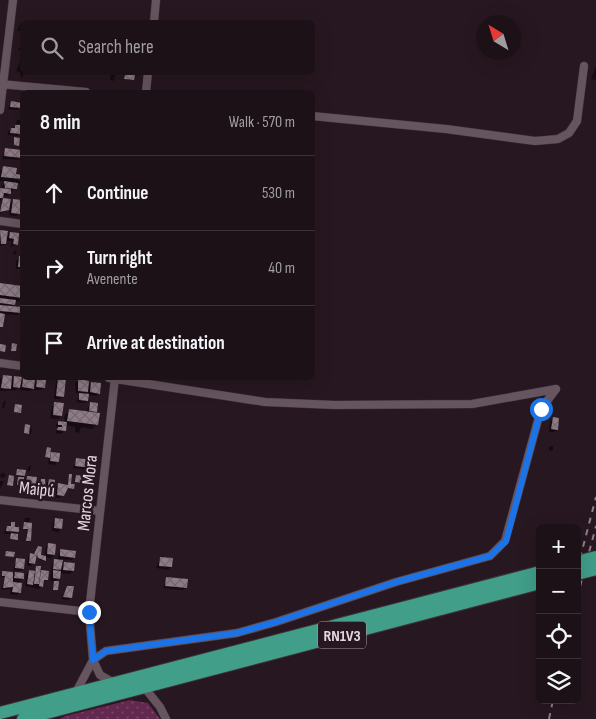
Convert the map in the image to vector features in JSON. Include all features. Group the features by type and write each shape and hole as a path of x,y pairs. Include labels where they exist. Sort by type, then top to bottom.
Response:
{"main road":[{"path":"581,561 596,557"},
{"path":"581,573 596,569"},
{"name":"RN1V3","path":"0,713 536,573"},
{"name":"RN1V3","path":"23,719 44,716 144,687 536,584"}],"street":[{"path":"0,110 13,0"},
{"path":"154,20 156,0"},
{"path":"315,116 446,129 535,141 558,139 569,133 577,121 584,66"},
{"path":"146,90 148,75"},
{"path":"2,84 65,90"},
{"path":"0,221 20,224"},
{"path":"0,363 20,366"},
{"name":"Marcos Mora","path":"93,660 89,612 113,380"},
{"path":"75,694 93,660 106,651 252,628 396,582 490,556 506,541 541,409 556,389 472,404 335,405 265,402 126,380"},
{"name":"Maipú","path":"0,500 100,511"},
{"path":"0,602 89,612"},
{"path":"93,660 100,675 114,683"},
{"path":"144,687 160,707 166,719"}],"shaded area":[{"path":"130,700 148,703 160,719 59,719 65,716"}],"building":[{"path":"125,75 135,75 134,80 124,79"},
{"path":"11,101 20,103 20,108 10,107"},
{"path":"15,125 20,125 20,134 10,133 11,128 15,128"},
{"path":"14,137 20,138 19,146 14,145"},
{"path":"5,148 20,150 20,158 4,156"},
{"path":"3,166 17,168 16,174 20,175 20,179 1,177"},
{"path":"4,181 18,183 17,189 5,188"},
{"path":"0,188 11,189 11,194 4,193 3,198 0,198"},
{"path":"3,198 11,199 9,210 0,212"},
{"path":"13,199 20,200 20,214 11,213"},
{"path":"0,230 8,231 6,244 1,244"},
{"path":"10,232 19,233 18,245 13,244 14,239 9,238"},
{"path":"19,256 20,267 18,267"},
{"path":"0,283 20,286 20,298 0,295"},
{"path":"0,298 16,300 15,305 0,303"},
{"path":"0,305 20,307 20,313 0,311"},
{"path":"0,313 5,314 3,327 0,327"},
{"path":"12,343 17,344 16,351 11,351"},
{"path":"0,344 6,345 5,352 0,351"},
{"path":"3,375 12,376 11,389 1,388"},
{"path":"14,376 20,377 20,388 13,387"},
{"path":"23,380 35,380 34,389 22,387"},
{"path":"37,380 46,380 45,388 36,387"},
{"path":"58,380 66,380 64,397 56,396"},
{"path":"78,380 89,381 88,392 78,391"},
{"path":"91,382 101,383 100,394 90,392"},
{"path":"79,393 89,394 88,401 79,400"},
{"path":"54,402 64,403 62,416 53,415"},
{"path":"90,402 98,403 97,412 89,411"},
{"path":"15,404 22,405 21,413 14,412"},
{"path":"69,409 100,413 98,425 67,421"},
{"path":"553,417 559,418 558,430 551,429"},
{"path":"58,421 67,422 66,431 57,430 58,427 62,427 62,425 58,425"},
{"path":"25,424 30,425 29,434 24,433"},
{"path":"47,447 51,448 50,458 45,457"},
{"path":"51,452 60,453 59,462 50,461"},
{"path":"76,458 93,460 92,468 75,466"},
{"path":"17,469 26,470 25,476 16,475"},
{"path":"69,474 72,474 71,484 75,484 74,489 68,488 64,496 57,495 58,483 68,485"},
{"path":"9,475 14,476 13,486 7,485"},
{"path":"76,475 83,476 82,483 75,482"},
{"path":"27,476 37,477 35,491 25,490"},
{"path":"18,477 24,477 23,485 17,485"},
{"path":"41,479 45,479 46,491 39,490"},
{"path":"49,479 55,480 54,490 47,490"},
{"path":"55,518 63,519 62,529 54,528"},
{"path":"11,522 15,522 15,527 19,527 19,532 6,531 7,526 11,526"},
{"path":"24,522 32,523 31,541 26,541 28,529 23,529"},
{"path":"11,533 18,534 18,540 10,539"},
{"path":"48,543 56,544 55,555 47,554"},
{"path":"38,546 42,547 41,555 46,556 46,561 38,558 37,554 35,564 29,563 30,553 34,554"},
{"path":"60,549 76,551 75,558 60,556"},
{"path":"6,551 15,552 14,557 5,556"},
{"path":"160,557 173,558 172,567 159,566"},
{"path":"16,558 25,559 24,569 15,568"},
{"path":"54,559 63,560 61,570 53,569"},
{"path":"64,562 75,563 74,571 63,570"},
{"path":"36,566 41,566 39,584 34,584"},
{"path":"29,570 35,571 33,585 27,584"},
{"path":"41,570 49,571 48,580 44,580 43,587 39,586"},
{"path":"53,570 61,571 60,579 53,578"},
{"path":"2,571 13,572 13,582 22,583 21,593 12,592 13,587 3,588 5,576 2,576"},
{"path":"15,572 24,573 24,579 14,578"},
{"path":"166,577 188,579 187,588 165,586"},
{"path":"54,581 59,581 58,590 53,590"},
{"path":"67,586 74,586 72,598 63,597"}],"railway":[{"path":"577,569 596,497"},
{"path":"581,583 596,526"},
{"path":"549,719 552,704"}],"route":[{"path":"89,612 93,660 106,651 237,633 396,582 490,556 506,541 541,409"}]}
